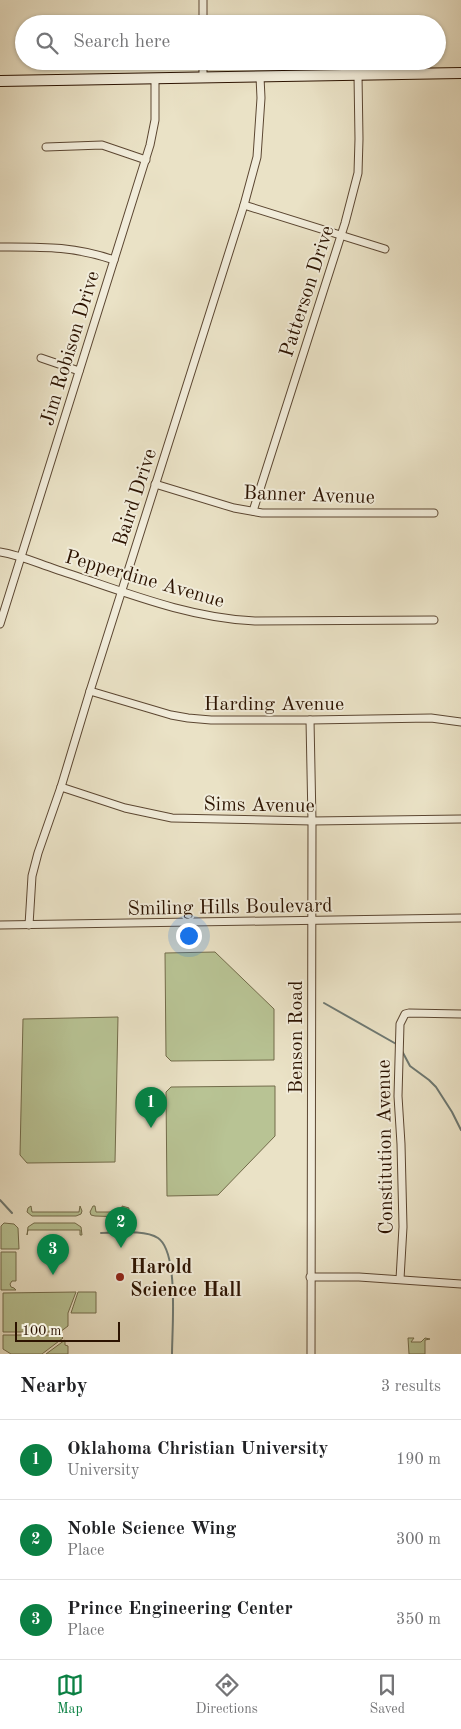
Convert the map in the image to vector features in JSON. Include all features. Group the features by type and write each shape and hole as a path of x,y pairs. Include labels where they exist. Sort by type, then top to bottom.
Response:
{"street":[{"path":"203,0 203,15"},
{"path":"203,70 203,78"},
{"path":"0,81 461,73"},
{"name":"Patterson Drive","path":"253,511 341,235 358,173 358,75"},
{"name":"Baird Drive","path":"29,925 32,876 38,853 61,787 244,205 257,157 261,98 260,77"},
{"name":"Jim Robison Drive","path":"0,624 146,160 156,120 155,78"},
{"path":"46,147 102,145 146,160"},
{"path":"244,205 385,249"},
{"path":"0,247 61,248 88,252 114,260"},
{"path":"41,358 79,372"},
{"name":"Banner Avenue","path":"156,484 234,508 270,513 434,513"},
{"name":"Pepperdine Avenue","path":"0,552 188,611 230,620 434,620"},
{"name":"Harding Avenue","path":"90,691 170,715 211,720 431,718 461,722"},
{"name":"Benson Road","path":"310,720 312,821 310,1354"},
{"name":"Sims Avenue","path":"61,787 125,808 172,818 312,821 461,819"},
{"name":"Smiling Hills Boulevard","path":"0,925 461,918"},
{"name":"Constitution Avenue","path":"400,1279 403,1219 398,1067 400,1024 405,1014 412,1012 461,1014"},
{"path":"310,1277 359,1277 461,1284"}],"green space":[{"path":"215,952 274,1009 274,1060 171,1061 166,1056 165,953"},
{"path":"118,1017 115,1162 27,1163 20,1155 23,1019"},
{"path":"275,1086 275,1136 218,1195 167,1196 166,1092 171,1087"},
{"path":"31,1206 32,1212 79,1212 80,1206 82,1211 81,1214 76,1216 32,1216 27,1212"},
{"path":"93,1206 95,1206 96,1212 122,1212 122,1206 129,1208 128,1215 124,1217 91,1215 90,1212"},
{"path":"4,1223 14,1224 18,1228 19,1249 1,1249 1,1226"},
{"path":"34,1223 75,1223 81,1227 82,1235 80,1235 80,1230 28,1230 27,1235 28,1227"},
{"path":"1,1252 16,1252 16,1281 12,1281 10,1284 16,1290 1,1290"},
{"path":"76,1292 68,1313 68,1326 60,1332 3,1332 3,1293"},
{"path":"78,1292 96,1292 96,1313 71,1313"},
{"path":"3,1335 60,1335 63,1338 42,1354 11,1354 3,1349"},
{"path":"408,1338 414,1338 411,1342 421,1342 425,1338 430,1339 425,1340 425,1354 409,1354"},
{"path":"65,1340 65,1345 68,1346 68,1354 46,1354"}],"waterway":[{"path":"324,1003 398,1045"},
{"path":"402,1051 410,1066 436,1087 461,1130"},
{"path":"0,1200 12,1213"},
{"path":"101,1233 146,1233 158,1238 165,1246 172,1274 172,1354"}],"place":[{"name":"Oklahoma Christian University","path":"151,1128"},
{"name":"Noble Science Wing","path":"121,1248"},
{"name":"Prince Engineering Center","path":"53,1275"},
{"name":"Harold Science Hall","path":"120,1277"}]}
